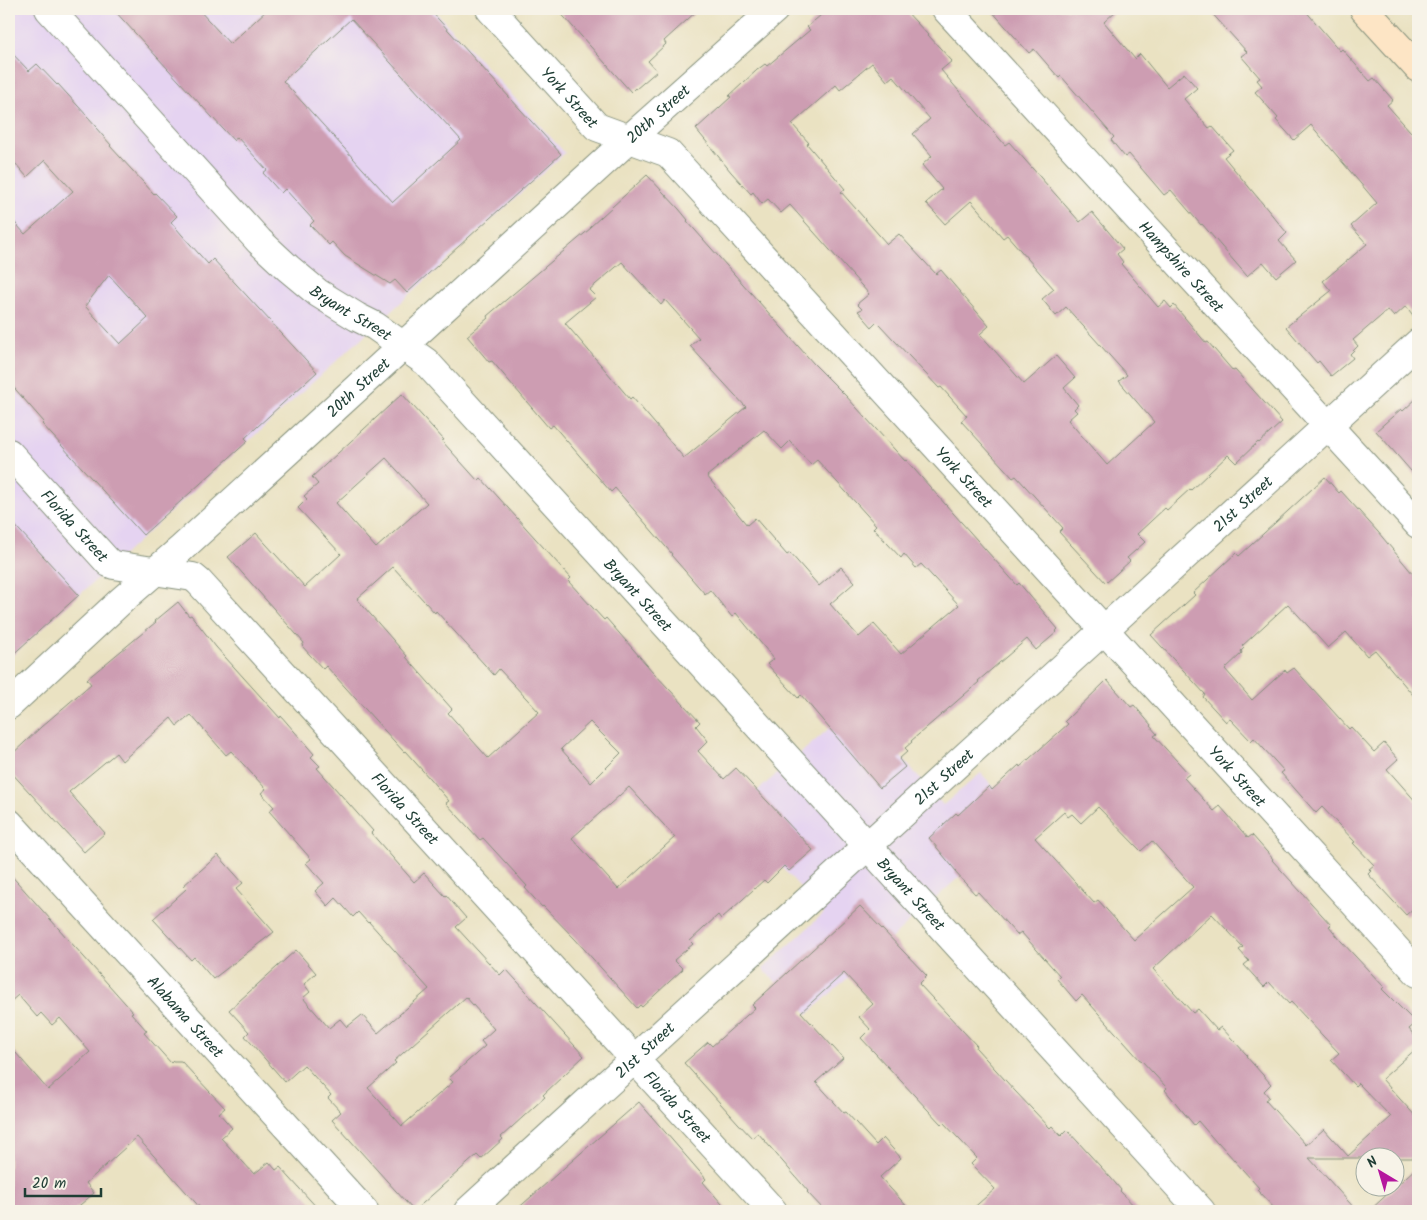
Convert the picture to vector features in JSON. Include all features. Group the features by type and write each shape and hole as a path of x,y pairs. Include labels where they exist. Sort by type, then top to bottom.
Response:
{"main road":[{"path":"1364,9 1418,68"}],"street":[{"name":"Bryant Street","path":"49,9 259,241 318,293 375,326 426,362 1201,1211"},
{"name":"York Street","path":"490,9 597,126 668,153 1418,973"},
{"name":"20th Street","path":"9,705 122,600 774,9"},
{"name":"Hampshire Street","path":"946,9 1418,524"},
{"name":"21st Street","path":"468,1211 1418,343"},
{"name":"Florida Street","path":"9,453 109,563 193,577 199,582 773,1211"},
{"name":"Alabama Street","path":"9,822 364,1211"}],"shaded area":[{"path":"9,9 433,9 565,153 9,659"},
{"path":"856,705 943,805 981,773 1023,819 808,1014 763,969 824,913 732,813"}],"building":[{"path":"113,9 198,9 230,44 268,9 429,9 561,154 407,293 395,280 390,284 345,256 332,242 329,245 310,225 314,221 285,189 281,193 263,173 267,170 237,137 234,141","holes":["351,19 461,140 393,202 283,81"]},
{"path":"557,9 699,9 664,41 666,44 648,61 657,71 631,92"},
{"path":"828,9 904,9 952,61 941,70 1005,145 1009,142 1080,222 1092,212 1123,249 1117,254 1123,262 1121,264 1158,307 1165,301 1171,308 1174,305 1206,343 1208,342 1233,371 1235,370 1282,422 1236,463 1228,455 1191,490 1167,510 1165,508 1137,534 1145,542 1127,558 1130,561 1106,583 1059,532 1063,528 1016,476 1013,478 961,421 967,416 941,387 939,388 879,324 876,323 872,327 858,311 862,309 857,304 869,294 790,205 781,213 768,199 762,204 753,192 751,194 731,172 696,129 757,70 765,64 767,66 810,30 807,27","holes":["872,63 887,81 893,76 930,119 913,134 932,156 922,165 942,189 926,203 945,224 971,201 1003,238 1007,235 1054,289 1042,299 1056,316 1066,307 1127,375 1119,381 1154,422 1107,465 1068,420 1077,412 1074,409 1078,405 1064,388 1075,378 1056,356 1024,384 980,334 989,326 941,270 936,274 899,234 887,244 841,192 845,189 792,124 836,85 840,90"]},
{"path":"990,9 1118,9 1104,22 1135,59 1140,54 1167,87 1184,73 1197,88 1184,99 1209,128 1212,126 1233,150 1224,157 1287,233 1279,241 1296,260 1276,277 1263,262 1247,276 1171,190 1164,195 1129,154 1125,157 1111,140 1114,137 1061,76 1059,78 1034,49 1029,53"},
{"path":"1208,9 1304,9 1340,51 1342,49 1370,81 1374,78 1393,100 1387,105 1418,140 1418,322 1406,306 1394,317 1388,310 1353,340 1358,346 1350,354 1353,358 1331,376 1319,361 1317,363 1286,327 1331,291 1323,281 1367,244 1351,226 1377,203 1311,125 1294,140 1276,120 1278,118 1255,92 1262,86 1257,80 1260,78 1241,56 1247,52"},
{"path":"9,50 29,71 37,64 58,84 97,127 110,146 177,216 171,222 208,264 213,259 317,372 245,438 248,441 143,535 42,424 44,422 9,382 9,216 25,234 73,191 45,160 27,177 9,156","holes":["109,275 148,318 120,344 85,306"]},
{"path":"647,175 814,364 906,460 1017,585 1019,583 1058,629 1036,650 1027,639 978,681 911,741 905,748 908,751 899,759 905,767 880,788 801,695 798,698 767,664 774,659 736,613 732,617 710,590 705,594 615,488 611,492 553,425 549,428 492,361 489,362 467,336 488,318 487,316","holes":["622,262 661,305 665,300 699,338 690,346 746,407 684,458 565,323 596,297 589,290","764,430 782,449 790,441 811,465 817,460 876,525 873,528 901,558 904,554 916,568 921,564 959,605 901,654 874,624 859,637 830,604 855,582 841,567 819,586 790,553 787,555 755,518 747,525 707,476"]},
{"path":"402,394 478,481 481,478 571,578 568,581 604,620 606,618 700,722 696,726 708,741 698,751 724,779 736,768 813,850 789,871 784,866 767,883 764,880 721,919 718,915 690,941 693,944 674,960 683,969 642,1007 640,1005 637,1008 575,939 542,907 525,888 527,886 483,838 480,840 446,803 449,801 405,751 326,666 323,669 310,655 302,646 304,643 228,557 256,533 305,587 341,554 298,508 307,499 304,496 318,484 312,477","holes":["386,458 427,503 376,548 336,503","393,567 494,675 499,669 539,712 488,758 448,713 452,709 357,599","590,722 621,753 591,783 561,749","629,787 675,837 618,889 572,838"]},
{"path":"1418,397 1418,479 1376,431"},
{"path":"1325,477 1339,493 1341,491 1418,580 1418,701 1375,650 1367,656 1346,632 1328,648 1288,604 1242,646 1244,648 1241,651 1242,653 1225,669 1252,700 1285,670 1287,673 1294,668 1349,729 1351,727 1374,752 1384,743 1398,759 1387,769 1418,804 1418,904 1406,915 1368,874 1371,871 1369,869 1374,865 1353,843 1355,842 1322,807 1316,813 1281,773 1284,771 1254,738 1251,741 1230,719 1226,722 1203,697 1205,694 1151,635 1195,595 1193,593 1236,553 1239,556"},
{"path":"9,519 79,595 9,658"},
{"path":"178,602 189,616 191,615 216,647 314,754 311,757 320,766 317,768 373,831 371,833 414,882 424,873 446,895 466,918 456,927 500,975 506,969 584,1056 543,1095 545,1097 501,1137 503,1139 481,1159 477,1155 414,1211 332,1120 341,1112 328,1098 331,1095 304,1065 285,1082 245,1036 249,1032 229,1010 296,950 316,973 304,984 310,992 303,998 329,1028 340,1019 347,1027 362,1015 378,1033 429,989 358,912 353,917 336,898 328,906 315,891 324,883 306,863 311,859 269,811 274,807 261,793 266,789 231,751 226,755 191,715 177,726 171,718 122,761 116,753 69,792 105,833 84,852 9,770 9,757 91,684 87,679","holes":["466,997 494,1029 481,1041 485,1046 449,1078 453,1082 402,1126 368,1088 396,1063 394,1061"]},
{"path":"1107,680 1131,707 1134,705 1151,725 1157,734 1154,736 1189,774 1184,778 1214,811 1220,806 1248,838 1252,835 1331,925 1329,926 1341,941 1384,987 1382,989 1416,1023 1409,1029 1418,1040 1418,1047 1382,1079 1418,1119 1418,1158 1404,1158 1404,1148 1357,1148 1391,1117 1358,1083 1355,1086 1331,1060 1339,1053 1291,1002 1289,1004 1269,982 1264,987 1244,965 1249,961 1239,950 1243,947 1212,914 1153,969 1193,1013 1198,1009 1217,1030 1221,1027 1247,1055 1271,1084 1264,1091 1269,1097 1265,1100 1306,1145 1324,1129 1348,1156 1354,1151 1354,1158 1309,1158 1357,1211 1277,1211 1257,1190 1259,1188 1198,1121 1194,1125 1165,1090 1167,1088 1082,995 1076,1001 1057,979 1060,976 1021,932 1017,935 978,892 975,894 929,838 956,813 958,815 989,786 992,790 1068,724 1065,721","holes":["1098,807 1141,851 1152,841 1193,887 1134,940 1098,900 1094,903 1035,838 1064,812 1068,817 1072,814 1081,823"]},
{"path":"218,855 243,883 236,889 274,932 213,979 194,957 191,960 153,919 186,889 183,886"},
{"path":"9,873 133,1012 131,1013 147,1031 144,1033 171,1063 173,1061 181,1061 225,1108 219,1113 232,1128 221,1138 254,1174 269,1162 276,1170 280,1167 320,1211 203,1211 137,1137 86,1183 94,1193 73,1211 9,1211 9,1045 48,1090 90,1052 60,1018 52,1025 41,1013 37,1017 18,995 9,1003"},
{"path":"860,906 927,976 919,984 977,1046 976,1048 1015,1091 1050,1128 1052,1126 1061,1136 1067,1130 1139,1211 970,1211 995,1189 971,1164 977,1158 943,1122 941,1124 861,1038 870,1029 859,1017 873,1004 844,973 801,1012 843,1058 816,1082 876,1145 883,1138 901,1158 880,1177 911,1211 825,1211 758,1133 752,1138 738,1123 684,1063 708,1042 712,1046 755,1008 752,1005"},
{"path":"639,1102 706,1179 703,1182 728,1211 515,1211"},
{"path":"1418,1166 1418,1211 1369,1211 1383,1198 1404,1198 1404,1179"}]}
